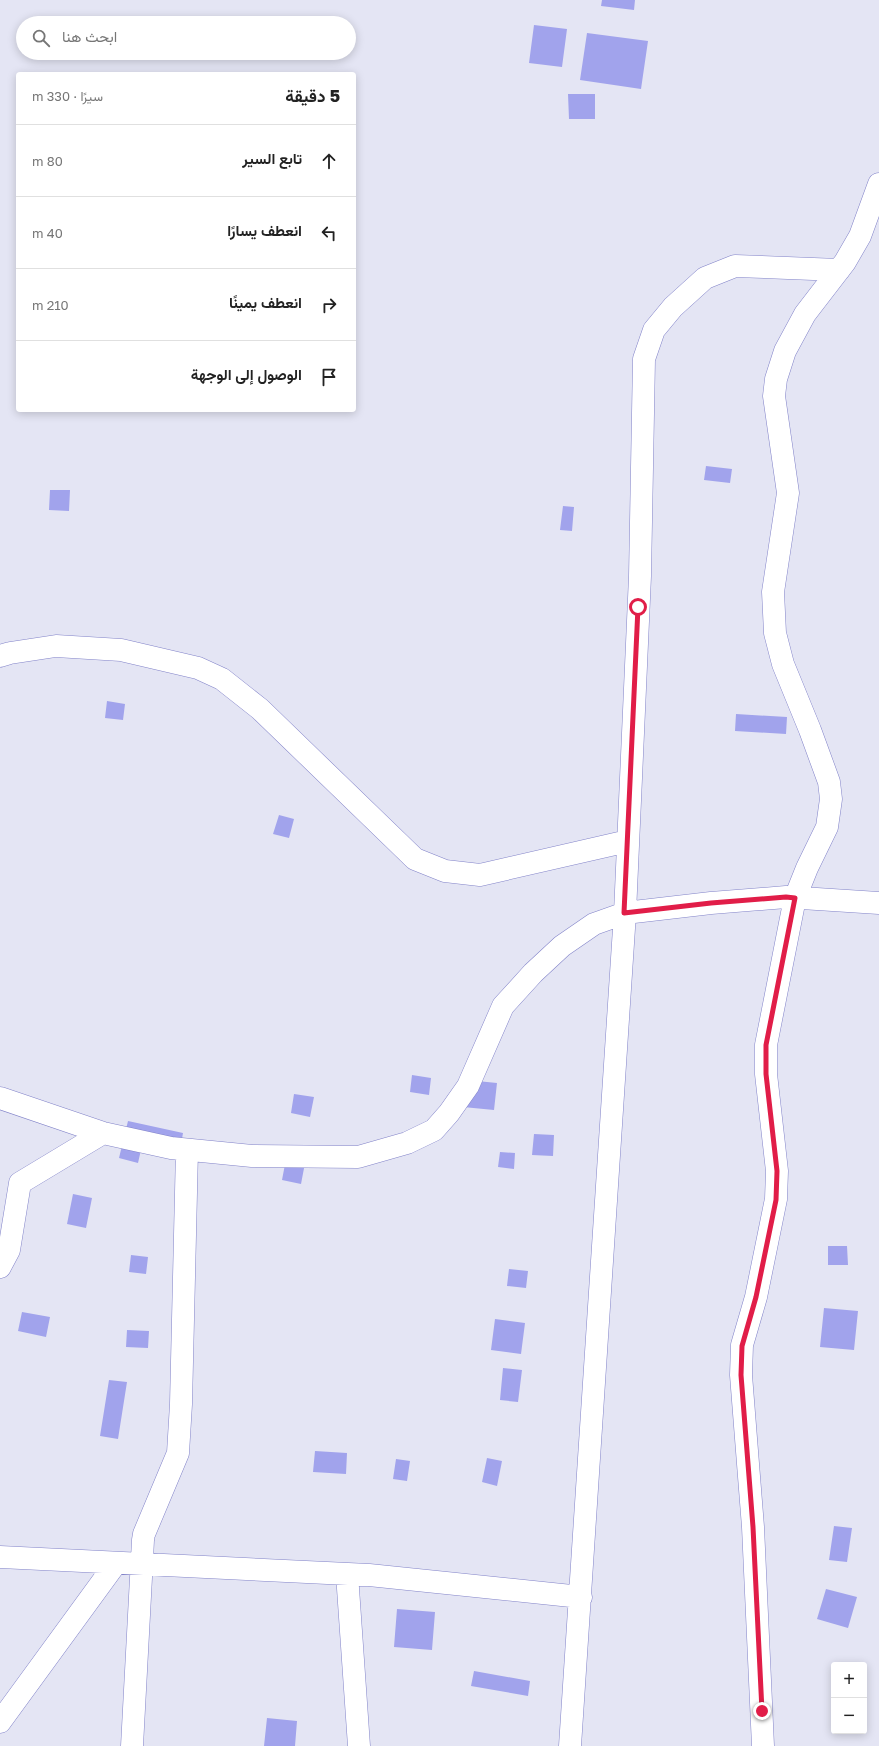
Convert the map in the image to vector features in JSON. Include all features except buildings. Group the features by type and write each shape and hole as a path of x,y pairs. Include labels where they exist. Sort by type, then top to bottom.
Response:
{"street":[{"path":"763,1746 753,1527 741,1375 742,1346 756,1297 776,1200 777,1171 766,1074 766,1045 795,898 807,868 827,828 831,799 829,782 783,664 775,633 773,592 788,493 774,396 776,379 785,351 805,314 839,270 860,236 879,184"},
{"path":"570,1746 628,841 640,569 644,359 654,330 673,307 705,278 735,266 839,270"},
{"path":"0,656 56,646 121,650 198,668 222,679 260,709 415,859 445,871 480,875 628,841"},
{"path":"0,1098 103,1133 171,1148 252,1156 358,1157 407,1143 434,1130 450,1113 468,1086 503,1006 533,973 562,946 594,924 624,913 711,903 786,897 879,903"},
{"path":"0,1267 9,1250 20,1184 103,1133"},
{"path":"132,1746 144,1534 178,1453 181,1404 187,1150"},
{"path":"0,1557 347,1574 580,1597"},
{"path":"0,1722 116,1563"},
{"path":"347,1574 359,1746"}],"route":[{"path":"638,607 624,913 711,903 786,897 795,898 766,1045 766,1074 777,1171 776,1200 756,1297 742,1346 741,1375 753,1527 762,1711"}]}
